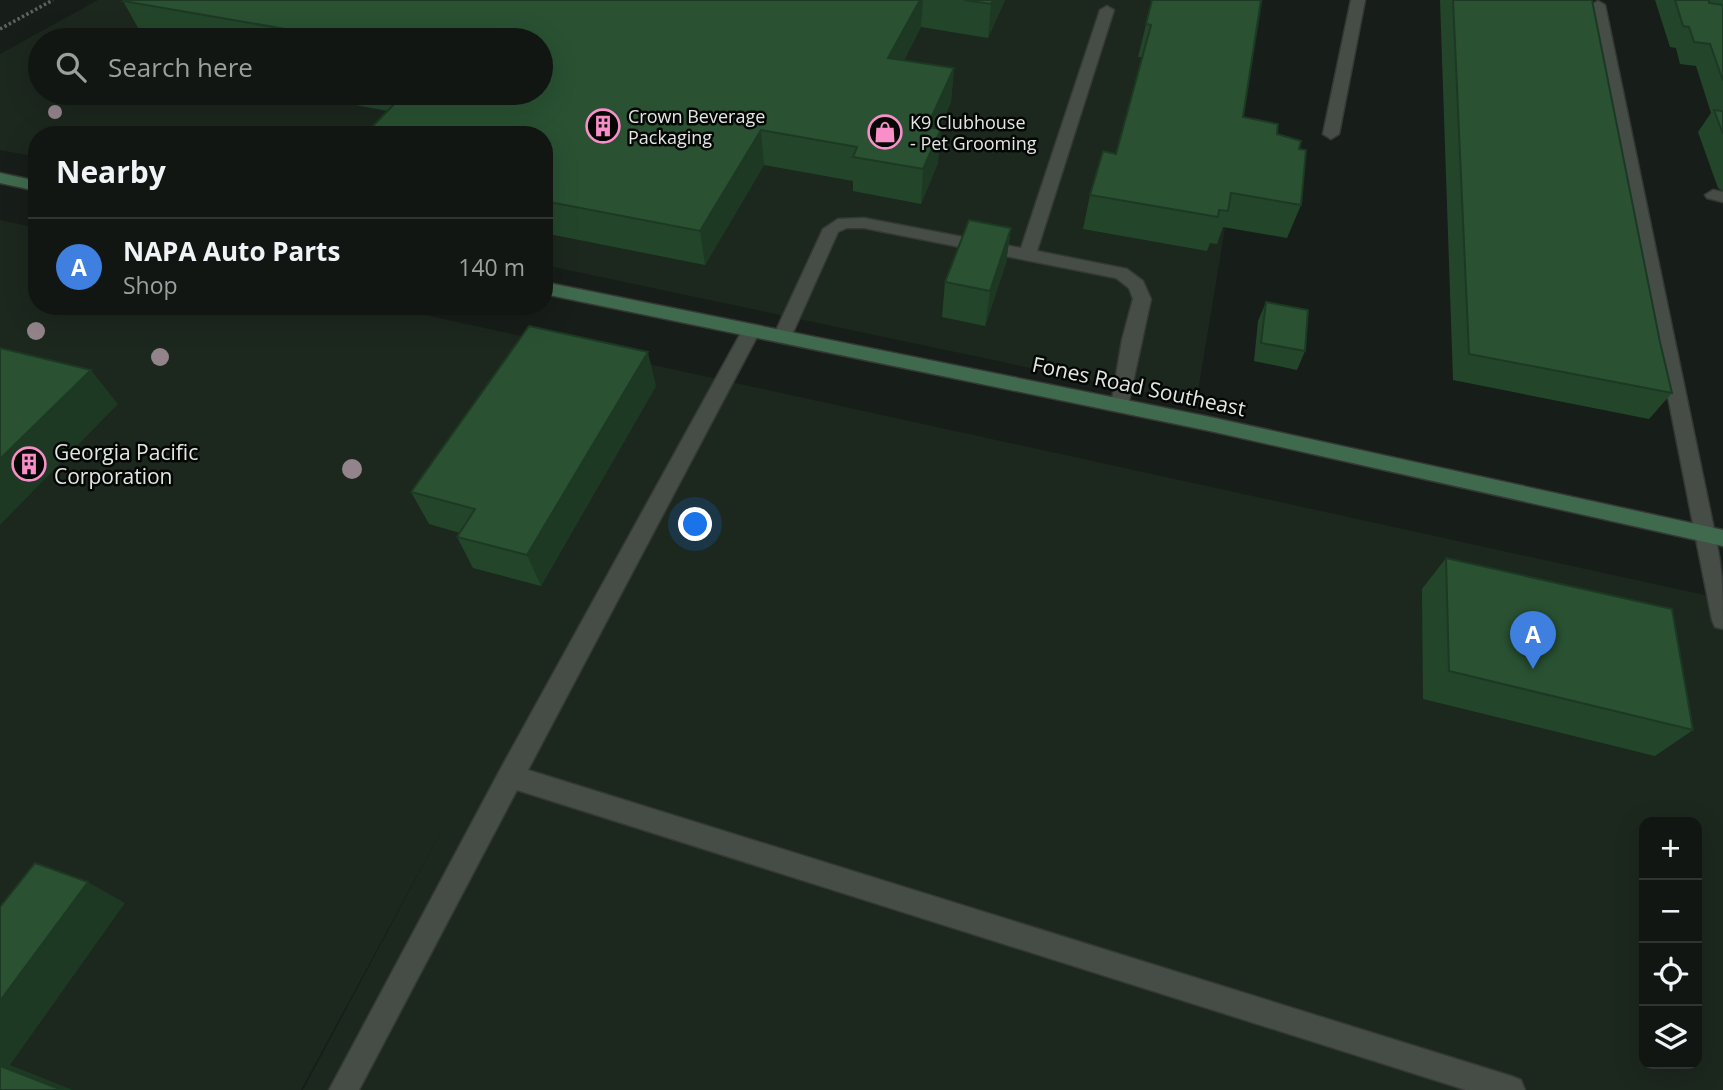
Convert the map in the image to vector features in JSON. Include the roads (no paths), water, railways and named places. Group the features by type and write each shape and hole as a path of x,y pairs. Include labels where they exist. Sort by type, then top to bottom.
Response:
{"street":[{"path":"1331,134 1358,0"},
{"path":"1598,5 1714,536 1723,620"},
{"path":"1027,255 1107,10"},
{"path":"0,178 28,184"},
{"path":"782,337 831,229 844,223 864,223 1121,273 1137,285 1142,299 1131,341 1121,405"},
{"name":"Fones Road Southeast","path":"553,290 1410,466 1714,536"},
{"path":"343,1090 751,331"},
{"path":"510,776 1511,1090"}],"place":[{"name":"Crown Beverage Packaging","path":"603,126"},
{"name":"K9 Clubhouse - Pet Grooming","path":"885,132"},
{"name":"Georgia Pacific Corporation","path":"29,464"},
{"name":"NAPA Auto Parts","path":"1533,669"}]}
